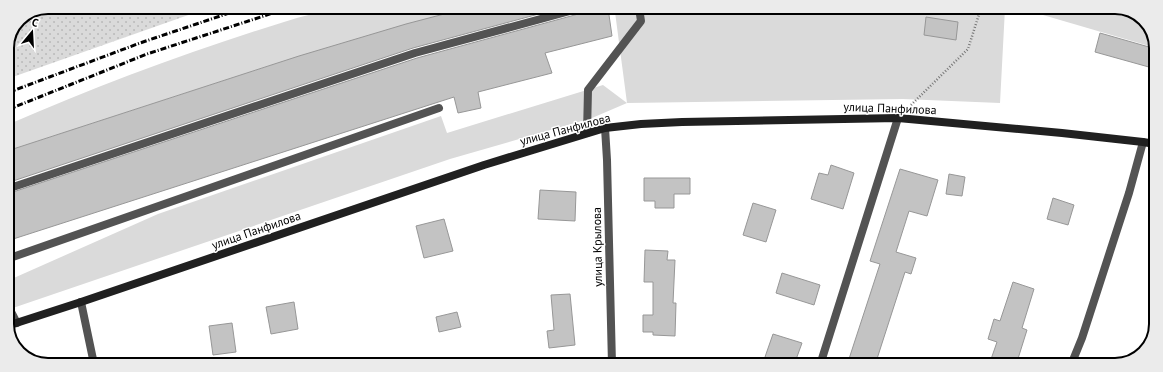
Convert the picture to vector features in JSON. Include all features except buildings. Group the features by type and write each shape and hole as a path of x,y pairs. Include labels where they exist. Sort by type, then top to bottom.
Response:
{"main road":[{"name":"улица Панфилова","path":"14,324 484,165 605,128 682,122 898,118 1062,133 1149,143"}],"street":[{"path":"14,187 415,53 559,14"},
{"path":"587,134 588,90 641,21 640,14"},
{"path":"14,257 439,108"},
{"path":"822,358 898,118"},
{"name":"улица Крылова","path":"605,128 612,358"},
{"path":"1074,358 1082,338 1124,209 1143,142"},
{"path":"81,302 93,358"},
{"path":"14,317 17,323"}],"path":[{"path":"898,118 968,49 979,14"}],"shaded area":[{"path":"48,14 191,14 14,77 14,48 17,35 24,24 35,17"},
{"path":"314,14 445,14 294,58 14,149 14,122 109,83 179,57"},
{"path":"615,14 1005,14 1000,103 903,99 627,103"},
{"path":"1040,14 1124,15 1134,20 1142,27 1149,46"},
{"path":"603,85 627,103 592,118 450,159 14,308 14,278 158,214 441,116 447,133"}],"railway":[{"path":"14,90 140,43 226,14"},
{"path":"14,107 147,54 270,14"}]}
